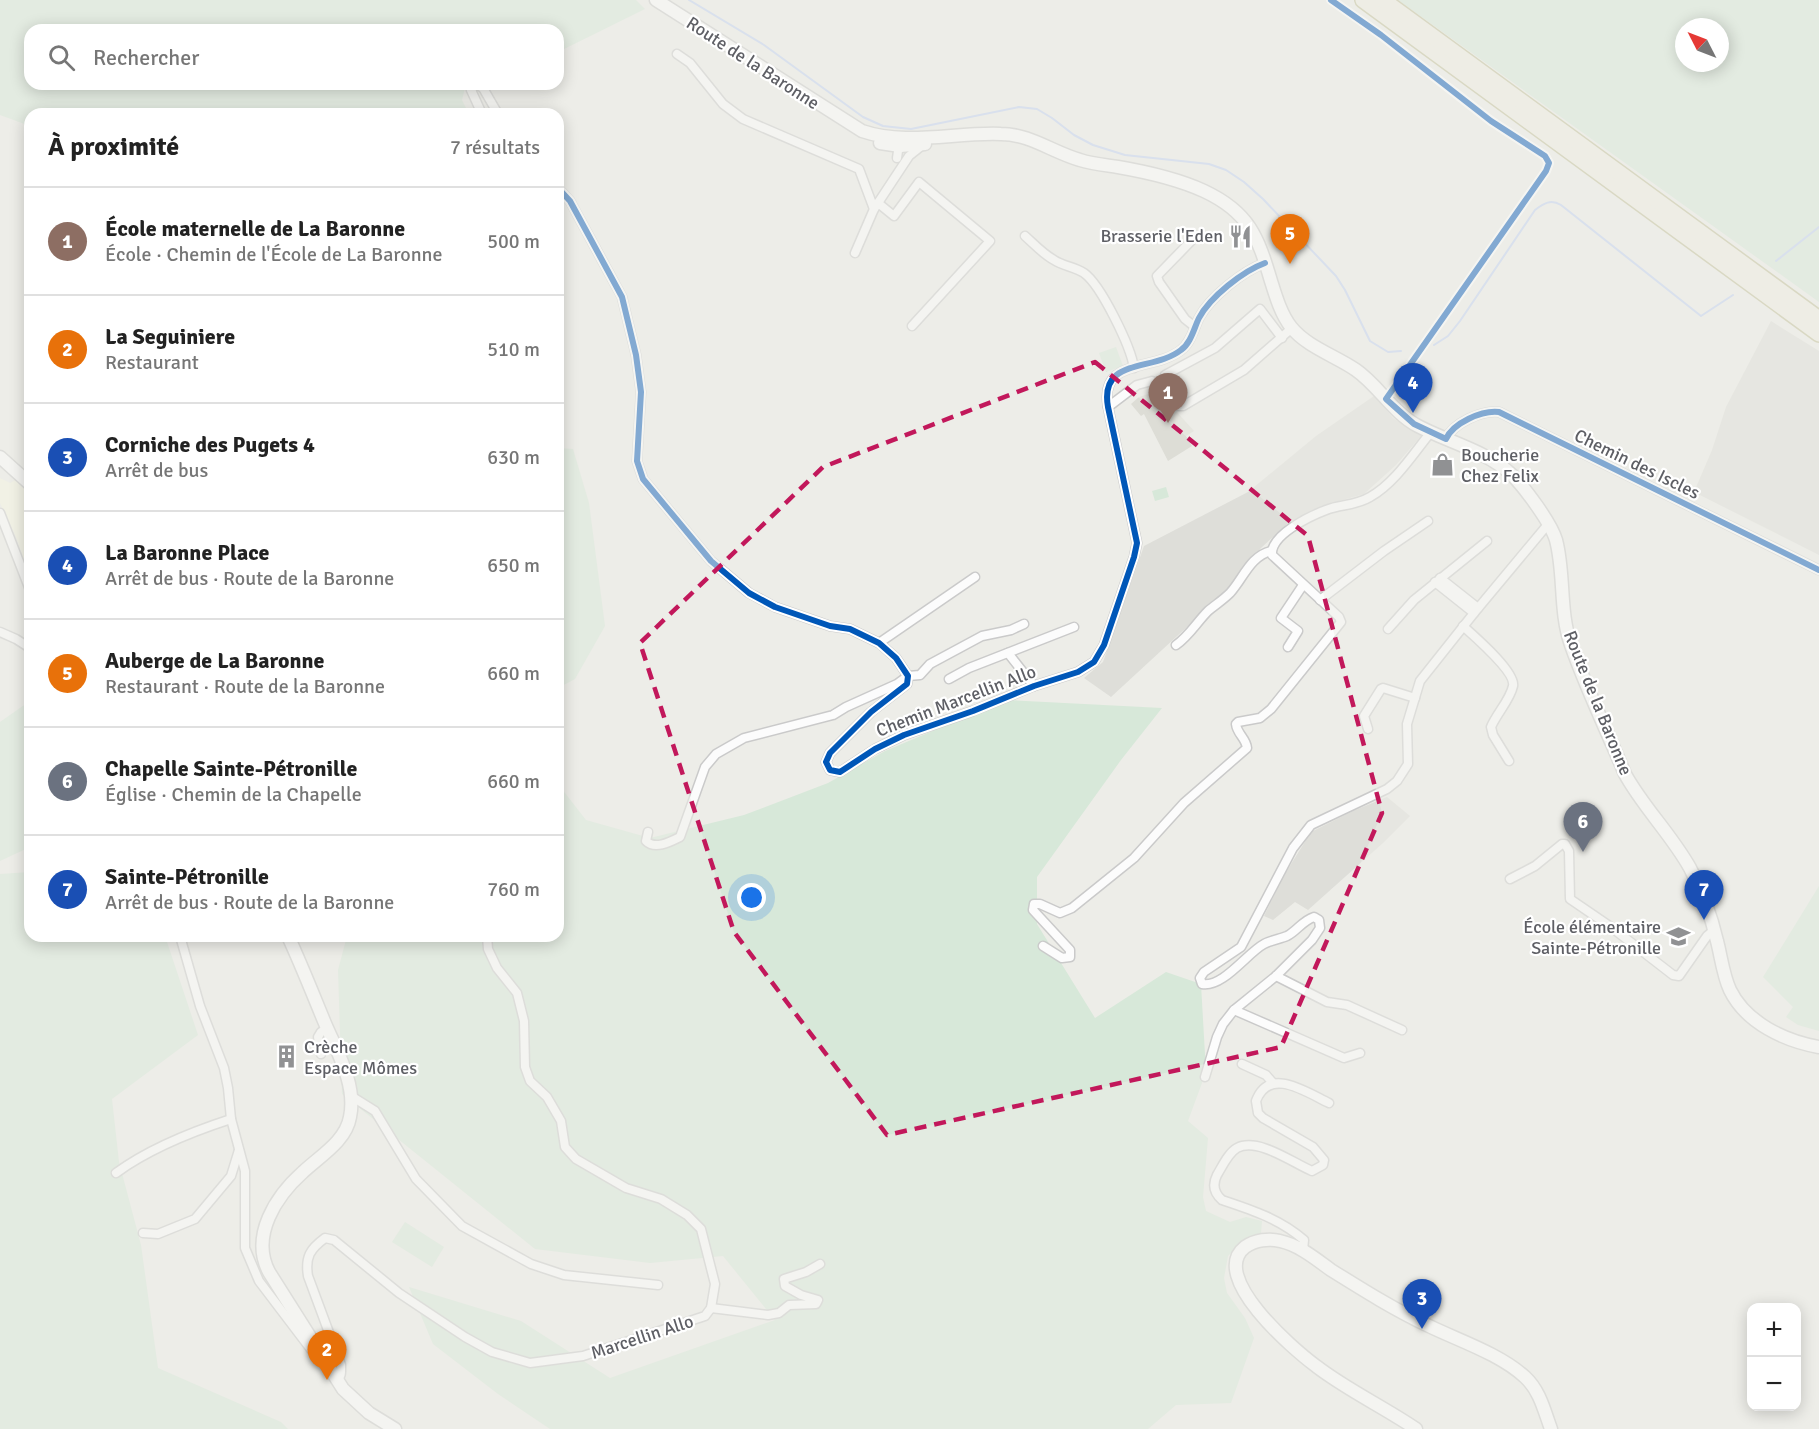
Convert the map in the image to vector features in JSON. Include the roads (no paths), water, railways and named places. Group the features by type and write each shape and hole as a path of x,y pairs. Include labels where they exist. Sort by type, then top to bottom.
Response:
{"highway":[{"path":"1363,0 1819,334"},
{"path":"1383,0 1819,319"}],"main road":[{"name":"Route de la Baronne","path":"656,0 851,125 899,147 927,140 964,136 1001,134 1025,137 1076,159 1183,183 1204,192 1236,211 1248,223 1255,235 1280,309 1292,328 1314,345 1356,370 1405,417 1503,468 1520,485 1549,524 1556,540 1565,618 1572,648 1625,774 1689,867 1706,903 1729,987 1742,1007 1757,1021 1793,1041 1819,1047"},
{"path":"0,457 24,479"},
{"path":"291,942 339,1056 351,1096 350,1118 346,1130 334,1144 301,1174 283,1195 265,1225 261,1246 263,1258 269,1272 337,1381 359,1406 395,1429"},
{"path":"1416,1429 1307,1359 1256,1308 1236,1274 1237,1256 1249,1244 1258,1241 1279,1241 1303,1251 1372,1296 1418,1321 1497,1358 1522,1374 1539,1394 1551,1429"}],"street":[{"path":"677,54 690,63 723,104 743,119 859,170 876,206 894,216 919,183 990,241 912,327"},
{"path":"471,90 479,108"},
{"path":"484,90 495,108"},
{"path":"855,254 876,206 897,173 899,147 927,140"},
{"path":"564,194 570,201 622,297 636,355 641,392 637,461 643,479 711,561 749,593 775,607 830,626 849,629 879,643 896,658 908,676"},
{"path":"1025,236 1054,261 1082,272 1098,287 1125,341 1133,359 1134,368"},
{"path":"1194,238 1157,276 1185,319 1195,327"},
{"name":"Chemin Marcellin Allo","path":"908,676 907,684 871,712 830,753 826,762 830,770 840,772 875,749 904,735 1034,686 1078,672 1094,662 1104,645 1137,543 1105,394 1107,386 1111,379 1119,373 1172,356 1184,349 1209,305 1239,276 1265,263"},
{"path":"1165,375 1215,348 1260,309 1282,338"},
{"path":"1108,407 1115,404 1137,385 1152,381 1160,386 1178,406 1183,406 1244,370 1292,328"},
{"name":"Chemin des Iscles","path":"1446,439 1451,430 1483,413 1499,412 1819,570"},
{"path":"1271,551 1276,541 1310,517 1328,508 1353,505 1371,496 1388,483 1431,432"},
{"path":"0,513 24,575"},
{"path":"1320,600 1428,520"},
{"path":"1205,1077 1216,1037 1234,1010 1276,976 1312,940 1320,928 1319,920 1314,917 1306,920 1288,935 1264,944 1223,978 1209,985 1203,984 1200,978 1204,972 1241,947 1293,848 1311,825 1387,789 1397,781 1407,764 1407,724 1420,681 1549,524"},
{"path":"1388,628 1414,600 1487,541"},
{"path":"1042,946 1062,958 1070,957 1070,950 1033,910 1034,904 1040,904 1060,913 1072,908 1134,858 1184,803 1247,748 1236,724 1260,718 1271,709 1341,622 1339,617 1272,555 1271,551"},
{"path":"1176,645 1230,593 1249,566 1262,553 1271,551"},
{"path":"879,643 975,577"},
{"path":"1438,580 1476,611"},
{"path":"1288,647 1298,631 1281,618 1303,585"},
{"path":"648,832 646,841 650,845 657,845 680,837 705,767 716,754 744,738 833,715 897,684 908,676 920,675 930,664 982,636 1011,630 1024,624"},
{"path":"1463,626 1498,660 1513,682 1491,727 1493,735 1509,761"},
{"path":"949,679 969,668 1074,627"},
{"path":"0,632 24,644"},
{"path":"1008,653 1034,686"},
{"path":"1368,729 1364,716 1381,689 1415,698"},
{"path":"1510,879 1535,866 1565,844 1569,851 1570,898 1673,975 1679,976 1707,936 1714,930"},
{"path":"182,942 200,1006 224,1068 231,1119 246,1171 245,1248 259,1281 316,1356 323,1359"},
{"name":"Marcellin Allo","path":"337,1381 340,1378 340,1365 308,1276 306,1264 313,1248 326,1238 334,1240 399,1293 465,1337 492,1352 530,1363 583,1356 705,1316 711,1308 715,1284 701,1229 687,1215 661,1199 626,1188 576,1158 565,1147 561,1121 547,1097 530,1080 525,1067 524,1021 517,993 497,968 488,949 487,942"},
{"path":"1276,976 1327,1002 1347,1005 1402,1030"},
{"path":"1234,1010 1344,1058 1360,1053"},
{"path":"321,1054 318,1036 327,1029"},
{"path":"1242,1064 1266,1075 1273,1083"},
{"path":"1303,1251 1304,1240 1282,1223 1222,1200 1215,1191 1215,1178 1231,1153 1239,1147 1251,1146 1274,1151 1312,1171 1323,1166 1324,1160 1313,1147 1263,1118 1258,1113 1256,1101 1265,1088 1273,1083 1282,1082 1329,1103"},
{"path":"351,1096 375,1111 416,1179 462,1226 531,1264 564,1275 658,1285"},
{"path":"116,1173 137,1157 231,1119"},
{"path":"142,1233 159,1234 195,1219 231,1176 240,1149"},
{"path":"711,1308 768,1315 779,1313 789,1305 816,1305 818,1300 801,1295 784,1286 784,1279 806,1272 820,1264"}],"waterway":[{"path":"689,0 764,45 863,117 883,126 911,129 1019,107 1037,109 1074,135 1093,145 1125,155 1209,164 1226,170 1263,199 1336,276 1370,341 1388,352 1401,351"},
{"path":"1434,345 1448,336 1460,321 1535,210 1551,202 1561,205 1701,316 1733,295"},
{"path":"1776,261 1819,227"}],"place":[{"name":"Brasserie l'Eden","path":"1241,236"},
{"name":"Auberge de La Baronne","path":"1290,264"},
{"name":"La Baronne Place","path":"1413,413"},
{"name":"École maternelle de La Baronne","path":"1168,423"},
{"name":"Boucherie Chez Felix","path":"1443,465"},
{"name":"Chapelle Sainte-Pétronille","path":"1583,852"},
{"name":"Sainte-Pétronille","path":"1704,920"},
{"name":"École élémentaire Sainte-Pétronille","path":"1679,937"},
{"name":"Crèche Espace Mômes","path":"286,1057"},
{"name":"Corniche des Pugets 4","path":"1422,1329"},
{"name":"La Seguiniere","path":"327,1380"}]}
